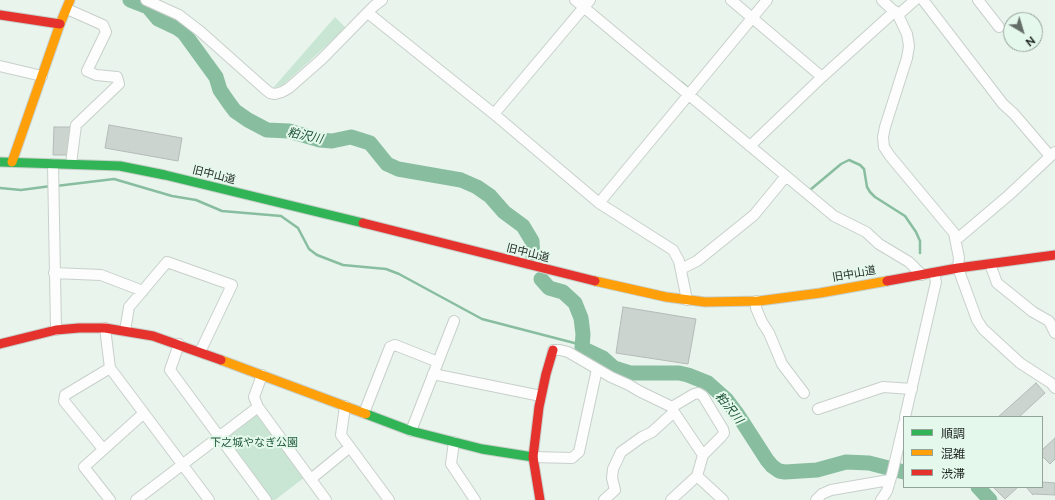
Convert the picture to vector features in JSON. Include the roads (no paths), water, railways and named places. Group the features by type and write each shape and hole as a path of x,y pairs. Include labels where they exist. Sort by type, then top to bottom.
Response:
{"main road":[{"path":"12,162 68,4"},
{"path":"0,15 60,24"},
{"name":"旧中山道","path":"0,162 120,166 165,175 336,216 532,266 666,297 687,300 723,302 756,301 820,292 958,268 1055,255"},
{"path":"0,344 56,330 79,328 105,328 153,336 179,344 411,431 482,449 533,457"},
{"path":"540,500 533,457 541,396 553,350"}],"street":[{"path":"146,0 179,15 201,32 265,90 275,94 289,88 322,59 374,6 382,0"},
{"path":"575,0 587,4 689,95 834,216 866,232 879,244 909,262 922,275"},
{"path":"731,0 822,77"},
{"path":"599,203 767,0"},
{"path":"882,0 897,13 907,34 908,46 907,58 885,127 883,137 884,147 954,233 959,258 958,268 977,320 983,328 1020,363 1051,383 1055,388"},
{"path":"750,146 822,77 914,0"},
{"path":"923,0 1003,104 1052,154 956,240"},
{"path":"978,0 999,26"},
{"path":"68,4 103,25 106,32 87,71 96,75 117,77 119,84 76,125 71,164"},
{"path":"494,114 587,4"},
{"path":"368,13 494,114 599,203 673,250 682,269 687,300"},
{"path":"0,66 42,76"},
{"path":"53,164 56,330"},
{"path":"682,269 697,261 754,215 786,176"},
{"path":"125,331 129,307 168,262 232,285 200,352"},
{"path":"990,264 997,283 1033,312 1049,321 1055,333"},
{"path":"54,273 101,275 143,291"},
{"path":"905,416 936,282 934,273"},
{"path":"756,301 756,308 769,333 782,364 804,393"},
{"path":"411,431 454,321"},
{"path":"105,328 110,368 209,500"},
{"path":"179,344 170,370 266,500"},
{"path":"364,413 390,347 395,345 438,362"},
{"path":"553,350 568,352 673,410 703,455"},
{"path":"103,449 64,401 65,395 110,368"},
{"path":"533,457 572,458 579,452 597,369"},
{"path":"433,374 541,396"},
{"path":"262,375 254,397 258,407 326,500"},
{"path":"818,409 883,387 912,389"},
{"path":"604,500 615,490 612,478 613,469 621,452 642,436 652,432 673,410 694,394 698,393 703,396 724,433 703,455 697,476 671,500"},
{"path":"345,406 341,435 389,500"},
{"path":"136,500 258,407"},
{"path":"110,500 84,467 144,413"},
{"path":"881,500 887,490 892,474 903,427"},
{"path":"454,442 451,464 475,500"},
{"path":"311,479 350,447"},
{"path":"697,476 723,500"},
{"path":"816,500 822,494 831,490 889,480"}],"waterway":[{"name":"粕沢川","path":"130,0 148,7 158,19 184,33 216,77 220,90 229,103 235,111 248,120 267,130 289,131 320,140 332,141 351,137 370,143 387,164 398,169 461,180 477,187 490,196 504,212 523,226 532,241 533,257"},
{"path":"681,82 688,88"},
{"path":"809,189 810,190 841,164 849,160 860,165 864,169 867,187 870,192 875,197 905,216 916,232 920,241 920,253"},
{"path":"56,186 114,179 172,196 196,200 222,211 281,216 298,228 309,249 317,255 343,265 386,269 399,274 482,319 582,345"},
{"path":"0,188 21,190 51,186"},
{"name":"粕沢川","path":"541,279 549,288 563,292 575,303 581,318 583,334 582,348 603,358 614,368 630,373 679,373 708,383 726,399 767,460 779,471 817,470 846,462 869,463 903,472"},
{"name":"粕沢川","path":"979,488 990,500"}],"park label":[{"name":"下之城やなぎ公園","path":"254,443"}]}
